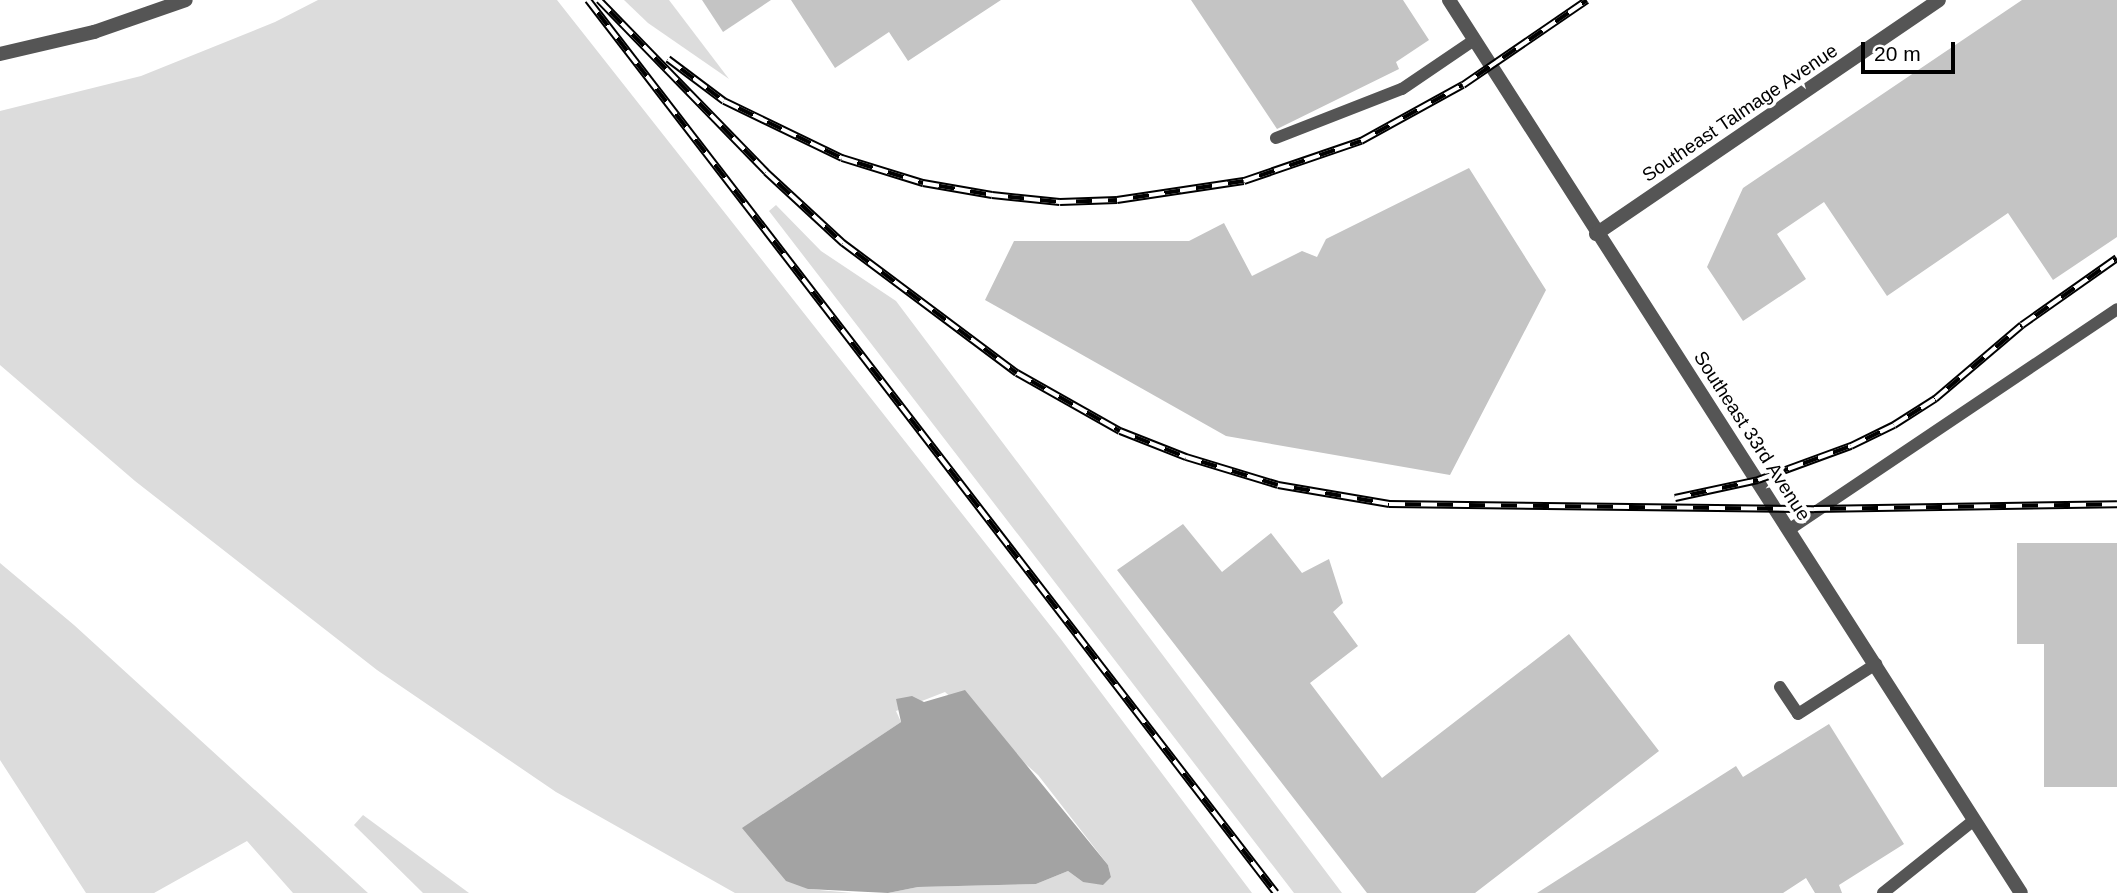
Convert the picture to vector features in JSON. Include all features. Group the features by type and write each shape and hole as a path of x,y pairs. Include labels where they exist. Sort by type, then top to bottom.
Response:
{"street":[{"name":"Southeast 33rd Avenue","path":"1449,0 1596,234 1790,529 2021,893"},
{"name":"Southeast Talmage Avenue","path":"1596,234 1939,0"},
{"path":"0,54 94,32 178,2"}],"lane":[{"path":"1276,138 1402,89 1474,40"},
{"path":"1790,529 2117,309"},
{"path":"1780,687 1798,714 1876,664"},
{"path":"1883,893 1974,820"}],"shaded area":[{"path":"318,0 557,0 1060,638 1252,893 888,893 918,887 1036,884 1068,871 1083,882 1111,877 1108,865 1038,775 945,692 896,711 901,722 781,802 808,889 853,893 735,893 556,792 377,670 135,481 0,365 0,111 141,76 275,22"},
{"path":"624,0 669,0 729,79 648,23"},
{"path":"776,205 821,251 896,301 1342,893 1294,893 769,211"},
{"path":"0,563 74,625 368,893 293,893 247,841 154,893 86,893 0,760"},
{"path":"965,690 1108,865 1111,877 1103,885 1083,882 1068,871 1036,884 918,887 888,893 808,889 786,881 742,828 901,722 896,699 912,696 924,702"},
{"path":"363,815 469,893 423,893 354,825"}],"building":[{"path":"702,0 771,0 723,32"},
{"path":"791,0 1001,0 908,61 889,32 835,68"},
{"path":"1191,0 1403,0 1429,40 1396,62 1399,69 1277,129"},
{"path":"2022,0 2117,0 2117,237 2053,280 2008,213 1887,296 1824,202 1777,234 1806,279 1743,321 1707,267 1743,188"},
{"path":"1469,168 1546,290 1450,475 1226,436 985,300 1014,241 1189,241 1224,223 1252,276 1302,251 1317,257 1326,239"},
{"path":"1183,524 1222,572 1271,533 1302,573 1329,559 1343,603 1333,612 1358,646 1310,683 1382,778 1569,634 1659,751 1475,893 1367,893 1117,570"},
{"path":"2017,543 2117,543 2117,787 2044,787 2044,644 2017,644"},
{"path":"1829,724 1904,844 1839,885 1842,893 1815,893 1806,878 1783,893 1537,893 1736,766 1743,777"}],"railway":[{"path":"588,0 1276,893"},
{"path":"599,0 766,172 843,243 1017,373 1120,431 1186,457 1278,485 1389,504 1814,509 2117,504"},
{"path":"668,59 724,101 842,158 923,183 992,195 1060,202 1117,200 1244,181 1361,141 1463,85 1587,0"},
{"path":"1675,498 1758,480 1851,446 1894,425 1935,399 2022,325 2117,258"}]}
